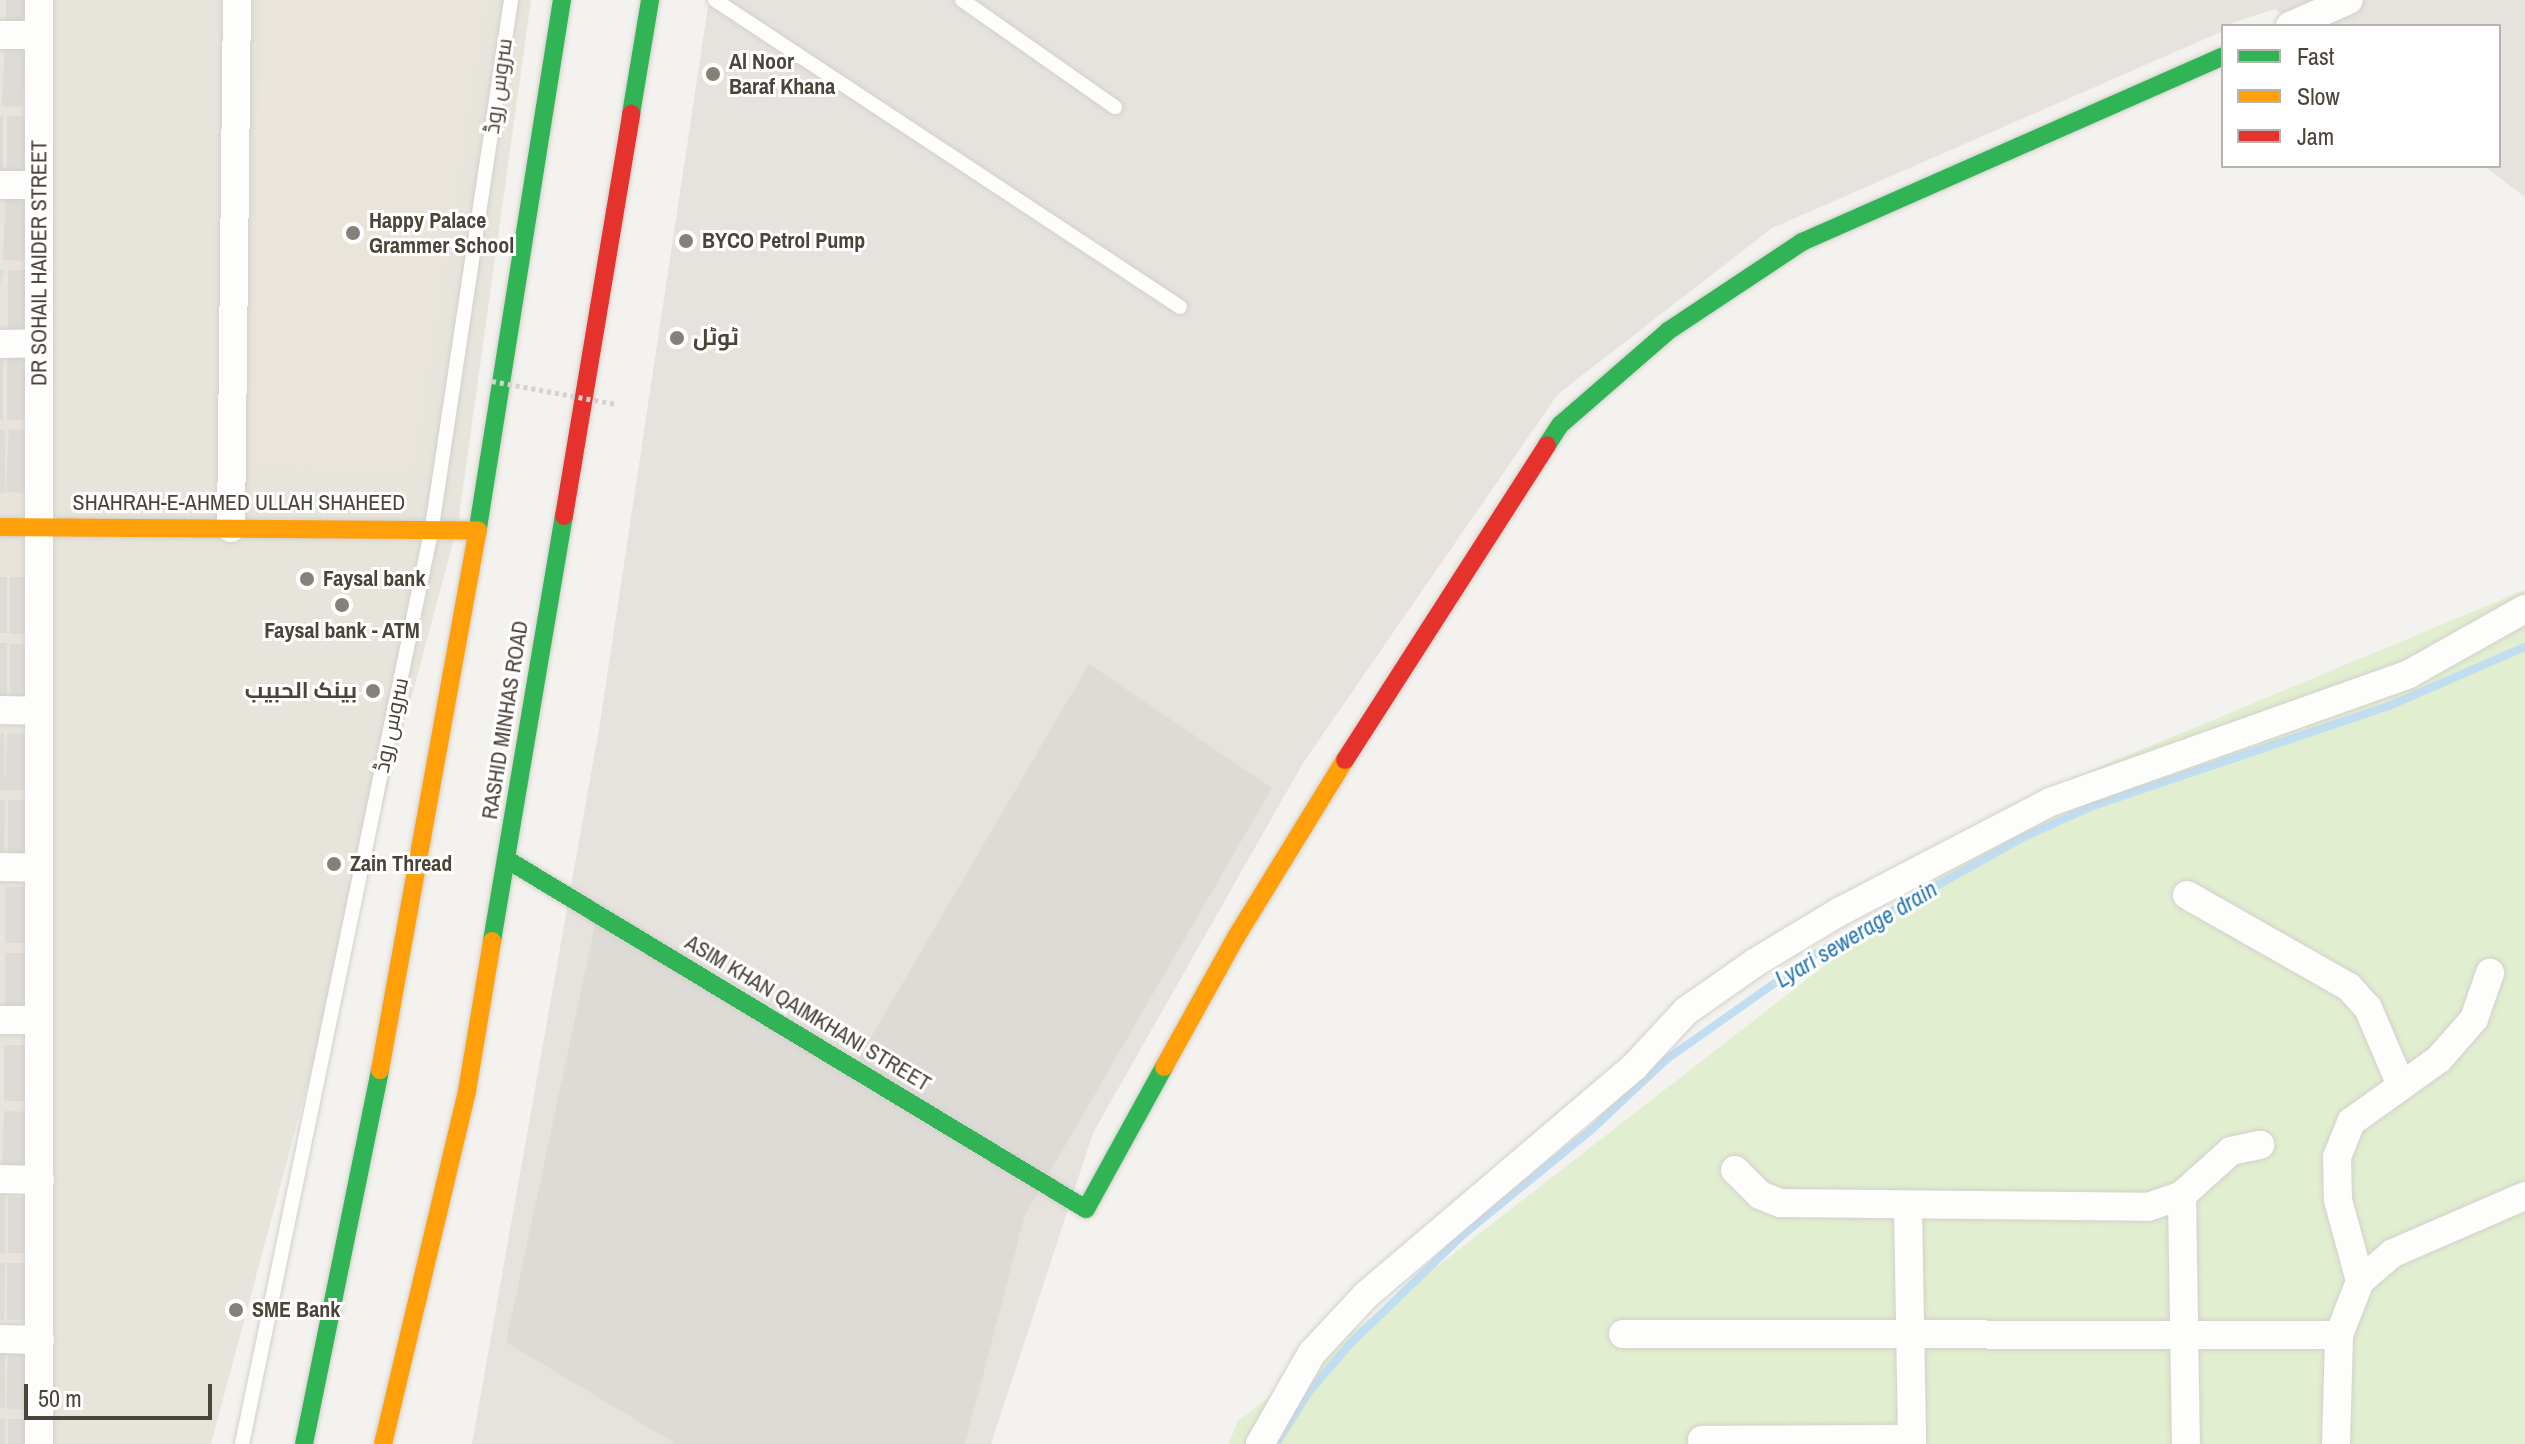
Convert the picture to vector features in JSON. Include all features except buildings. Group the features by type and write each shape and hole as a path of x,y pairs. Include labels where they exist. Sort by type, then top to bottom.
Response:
{"main road":[{"path":"304,1444 359,1188 478,530 562,0"},
{"name":"RASHID MINHAS ROAD","path":"383,1444 467,1091 650,0"},
{"name":"ASIM KHAN QAIMKHANI STREET","path":"506,859 1086,1209 1236,937 1405,662 1560,425 1668,331 1802,242 2221,57"},
{"name":"SHAHRAH-E-AHMED ULLAH SHAHEED","path":"0,527 432,527 478,530"}],"street":[{"name":"DR SOHAIL HAIDER STREET","path":"39,0 39,1444"},
{"path":"231,528 237,0"},
{"path":"2294,24 2333,3"},
{"path":"0,35 39,35"},
{"path":"0,185 39,185"},
{"path":"0,344 39,343"},
{"path":"1260,1444 1312,1353 1366,1295 1634,1067 1686,1011 1756,962 1839,912 2050,802 2409,674 2525,609"},
{"path":"0,710 39,711"},
{"path":"0,867 39,868"},
{"path":"2187,895 2349,987 2368,1008 2400,1083"},
{"path":"2360,1281 2338,1200 2337,1157 2351,1122 2400,1083 2439,1059 2474,1019 2490,973"},
{"path":"0,1020 39,1020"},
{"path":"1735,1170 1760,1195 1780,1203 1908,1207 2148,1207 2182,1195 2231,1151 2260,1145"},
{"path":"0,1179 40,1180"},
{"path":"2182,1195 2186,1444"},
{"path":"2336,1444 2339,1335 2360,1281 2393,1253 2525,1196"},
{"path":"1702,1440 1912,1441 1908,1207"},
{"path":"1623,1334 2339,1335"},
{"path":"0,1339 40,1340"}],"lane":[{"name":"سروس روڈ","path":"242,1444 432,527 511,0"},
{"path":"715,0 1180,307"},
{"path":"962,0 1115,107"}],"path":[{"path":"492,381 616,404"}],"shaded area":[{"path":"0,0 531,0 458,524 211,1444 0,1444"},
{"name":"Happy Palace Grammer School","path":"261,0 486,0 412,470 251,467"},
{"path":"709,0 2525,0 2525,197 2487,168 2501,168 2501,24 2295,24 2275,9 2221,24 2221,32 1772,228 1558,394 1303,763 1093,1133 991,1444 472,1444 600,723"}],"green space":[{"path":"2525,590 2525,1444 1229,1444 1237,1422 2057,785"}],"waterway":[{"name":"Lyari sewerage drain","path":"1276,1444 1309,1392 1349,1345 1463,1235 1590,1131 1667,1059 1817,953 2022,838 2093,806 2389,706 2525,647"}],"traffic: fast":[{"path":"477,534 562,0"},
{"path":"631,114 650,0"},
{"path":"1547,445 1560,425 1668,331 1802,242 2221,57"},
{"path":"492,941 564,516"},
{"path":"506,859 1086,1209 1164,1067"},
{"path":"304,1444 380,1070"}],"traffic: slow":[{"path":"0,527 478,530"},
{"path":"380,1070 477,534"},
{"path":"1164,1067 1236,937 1345,760"},
{"path":"383,1444 467,1091 492,941"}],"traffic: jam":[{"path":"564,516 631,114"},
{"path":"1345,760 1547,445"}],"place":[{"name":"Al Noor Baraf Khana","path":"713,74"},
{"name":"Happy Palace Grammer School","path":"353,233"},
{"name":"BYCO Petrol Pump","path":"686,241"},
{"name":"ٹوٹل","path":"677,338"},
{"name":"Faysal bank","path":"307,579"},
{"name":"Faysal bank - ATM","path":"342,605"},
{"name":"بينک الحبيب","path":"373,691"},
{"name":"Zain Thread","path":"334,864"},
{"name":"SME Bank","path":"236,1310"}]}
